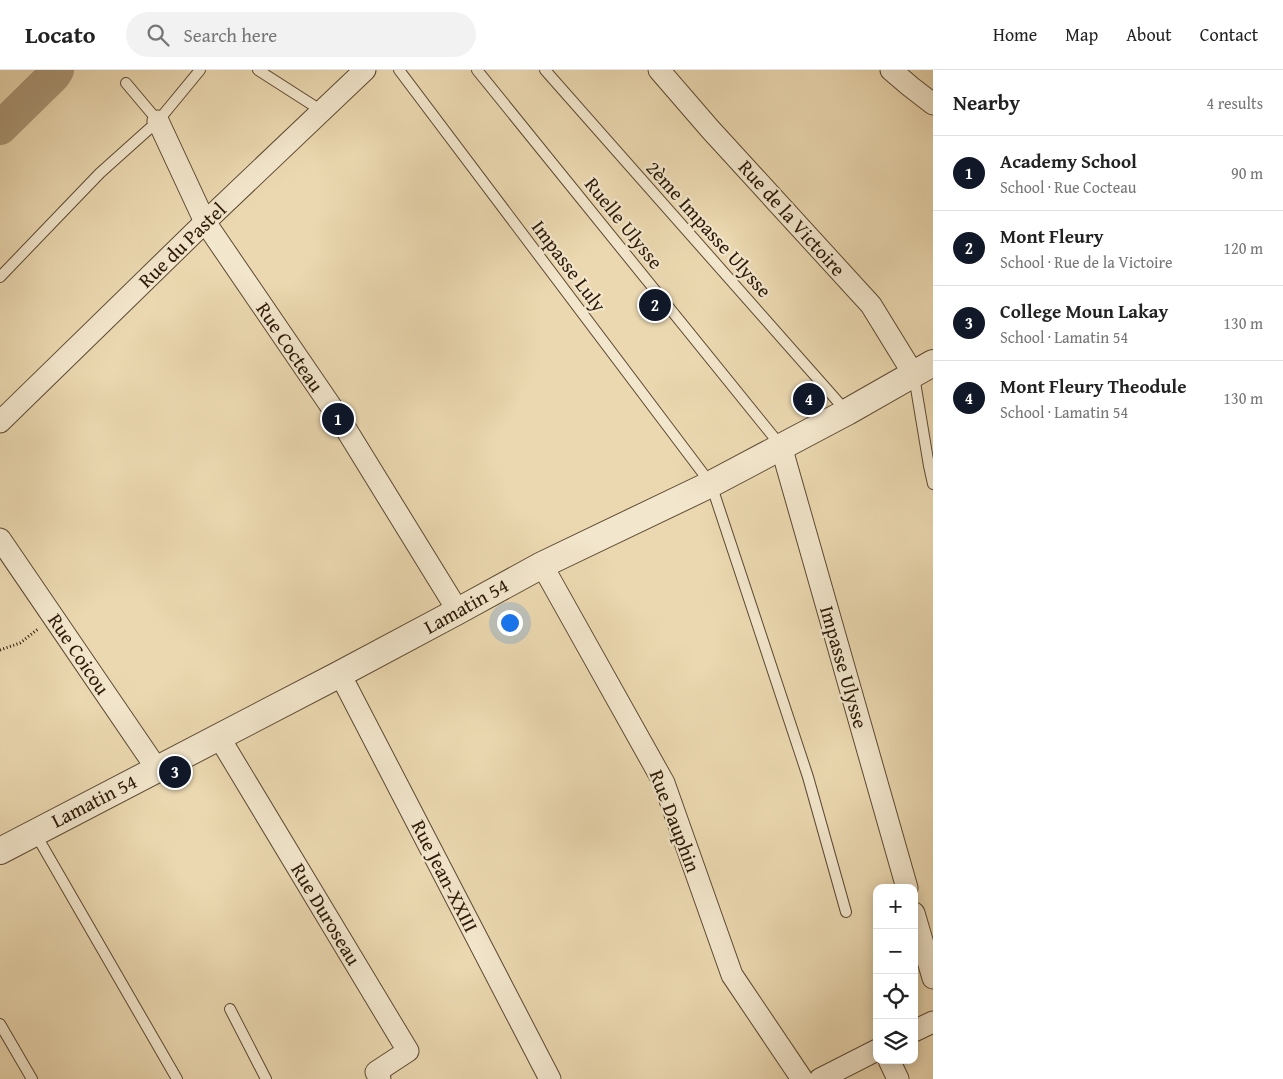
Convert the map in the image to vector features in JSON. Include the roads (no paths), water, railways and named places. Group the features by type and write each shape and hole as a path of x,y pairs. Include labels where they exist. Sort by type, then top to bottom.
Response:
{"street":[{"name":"Rue du Pastel","path":"0,422 205,222 365,70"},
{"name":"Rue de la Victoire","path":"659,70 871,305 924,369"},
{"path":"891,70 933,104"},
{"name":"Rue Cocteau","path":"158,121 205,222 340,422 458,611"},
{"name":"Lamatin 54","path":"0,851 340,674 542,565 711,484 924,369"},
{"name":"Impasse Ulysse","path":"781,446 906,884"},
{"name":"Rue Coicou","path":"0,539 157,769"},
{"name":"Rue Dauphin","path":"542,565 664,783 732,975 802,1079"},
{"name":"Rue Jean-XXIII","path":"340,674 550,1079"},
{"name":"Rue Duroseau","path":"219,737 408,1051 376,1072 380,1079"},
{"path":"918,927 933,978"},
{"path":"918,1029 933,1022"},
{"path":"820,1079 873,1052"},
{"path":"891,1064 898,1079"}],"lane":[{"path":"0,277 100,173 158,121 200,70"},
{"path":"258,70 322,111"},
{"name":"Impasse Luly","path":"400,70 711,484 808,778 846,912"},
{"name":"Ruelle Ulysse","path":"477,70 781,446"},
{"name":"2ème Impasse Ulysse","path":"545,70 847,412"},
{"name":"Rue Cocteau","path":"126,83 158,121"},
{"path":"924,369 929,466 933,484"},
{"path":"34,832 177,1079"},
{"path":"230,1009 266,1079"},
{"path":"0,1024 32,1079"}],"waterway":[{"path":"0,128 57,70"}],"place":[{"name":"Mont Fleury","path":"655,305"},
{"name":"Mont Fleury Theodule","path":"809,399"},
{"name":"Academy School","path":"338,419"},
{"name":"College Moun Lakay","path":"175,772"}]}
